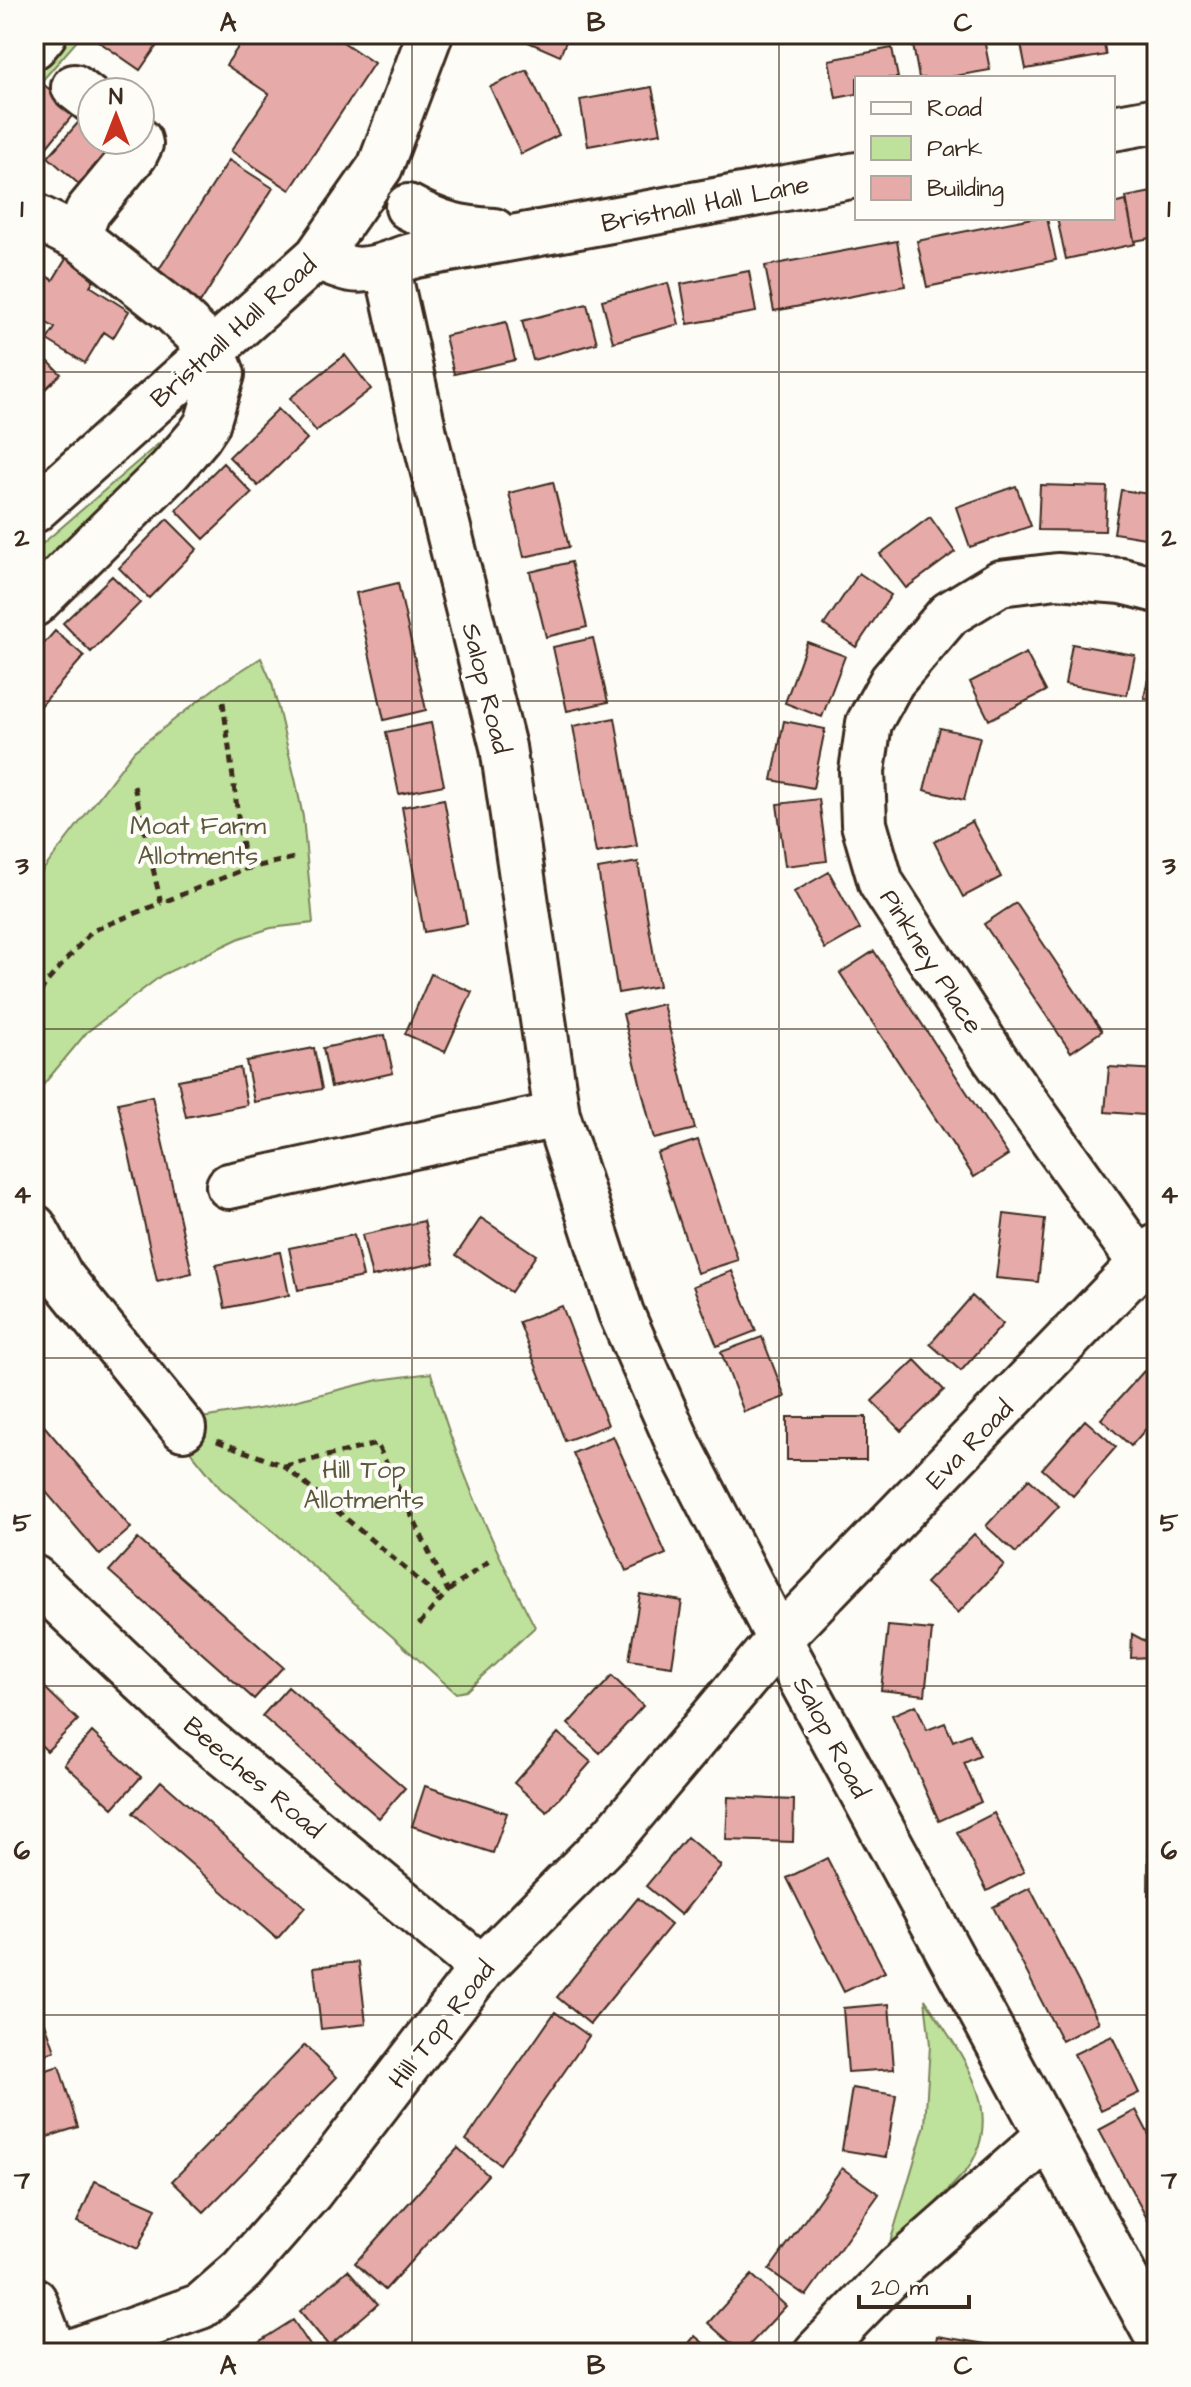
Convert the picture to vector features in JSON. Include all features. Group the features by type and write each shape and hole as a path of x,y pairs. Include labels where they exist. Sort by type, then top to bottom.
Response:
{"street":[{"path":"34,46 44,34"},
{"name":"Bristnall Hall Road","path":"34,510 317,257 380,167 430,34"},
{"path":"1115,128 1157,120"},
{"path":"82,240 82,226 88,211 133,156"},
{"path":"380,167 404,195 408,207"},
{"name":"Bristnall Hall Lane","path":"317,257 352,270 855,175"},
{"name":"Bristnall Hall Lane","path":"408,207 432,220 460,229 552,232"},
{"name":"Salop Road","path":"408,207 412,218 411,240 396,262 427,448 503,747 557,1115 621,1313 680,1447 779,1639 1157,2336"},
{"path":"34,216 82,240 174,312 213,350 222,374 207,424 170,470 34,604"},
{"name":"Pinkney Place","path":"1150,1256 995,1059 881,883 864,824 862,771 869,723 892,681 949,614 1000,583 1057,576 1122,581 1157,590"},
{"path":"229,1186 557,1115"},
{"path":"34,1227 61,1277 183,1428"},
{"name":"Eva Road","path":"779,1639 1150,1256"},
{"name":"Beeches Road","path":"34,1578 196,1731 482,1968"},
{"name":"Hill Top Road","path":"68,2353 201,2306 242,2270 310,2192 482,1968 614,1835 779,1639"},
{"path":"816,2353 898,2268 1048,2136"},
{"path":"34,2300 54,2353"}],"path":[{"path":"223,702 245,869"},
{"path":"134,786 161,903"},
{"path":"34,1005 45,984 92,931 245,869 294,858"},
{"path":"183,1428 284,1466 441,1599"},
{"path":"284,1466 377,1444 448,1591"},
{"path":"416,1628 448,1591 493,1558"}],"green space":[{"path":"58,34 83,34 34,90 34,61"},
{"path":"182,428 34,585 34,551 171,433"},
{"name":"Moat Farm Allotments","path":"261,658 272,683 303,817 313,923 271,928 240,938 162,975 87,1032 34,1096 34,882 134,751 220,684"},
{"name":"Hill Top Allotments","path":"431,1373 451,1439 476,1503 535,1627 466,1691 456,1693 220,1488 174,1431 189,1420 270,1407 378,1380"},
{"path":"925,1999 974,2081 981,2103 983,2125 979,2147 967,2170 886,2256 925,2125 930,2045"}],"building":[{"path":"102,34 165,34 140,70 98,41"},
{"path":"247,34 331,34 374,63 290,190 231,151 269,94 226,65"},
{"path":"521,34 569,34 560,56 519,38"},
{"path":"983,34 990,70 956,76 919,76 913,45"},
{"path":"1019,34 1102,34 1106,55 1026,69"},
{"path":"1140,34 1157,34 1157,43 1142,45"},
{"path":"892,48 898,76 855,76 855,94 836,98 829,60"},
{"path":"527,70 559,135 521,154 490,87"},
{"path":"43,84 76,111 42,153 34,147 34,96"},
{"path":"652,87 661,133 588,146 580,100"},
{"path":"76,125 76,156 107,156 81,186 48,157"},
{"path":"229,160 273,188 200,303 156,274"},
{"path":"1157,191 1157,237 1134,241 1126,197"},
{"path":"1126,201 1135,244 1066,259 1057,220 1115,220 1115,204"},
{"path":"1022,220 1047,220 1056,260 927,287 917,241"},
{"path":"897,241 905,286 774,311 765,266"},
{"path":"69,254 98,272 90,286 129,311 113,338 104,332 85,363 47,340 55,328 34,315 34,281 40,272 53,280"},
{"path":"749,271 756,312 688,324 681,284"},
{"path":"668,283 679,324 613,342 602,300"},
{"path":"587,304 597,343 533,360 522,321"},
{"path":"506,322 515,360 454,374 445,336"},
{"path":"34,347 61,374 34,400"},
{"path":"345,355 371,389 316,431 290,398"},
{"path":"278,409 307,439 258,486 229,457"},
{"path":"223,463 252,493 204,539 176,510"},
{"path":"553,482 569,547 524,557 509,493"},
{"path":"1040,485 1107,487 1105,531 1038,530"},
{"path":"1016,486 1031,526 970,547 956,507"},
{"path":"1121,490 1157,495 1157,540 1114,533"},
{"path":"930,517 955,552 906,588 880,554"},
{"path":"167,519 197,549 149,598 119,568"},
{"path":"571,562 587,627 546,637 530,572"},
{"path":"859,573 891,595 856,647 824,625"},
{"path":"112,576 140,603 91,652 63,623"},
{"path":"398,583 426,710 384,720 356,593"},
{"path":"55,631 84,656 39,708 34,703 34,655"},
{"path":"593,638 608,702 567,711 553,647"},
{"path":"807,642 845,656 822,717 785,703"},
{"path":"1072,644 1135,655 1127,695 1065,684"},
{"path":"1026,653 1046,691 989,720 970,682"},
{"path":"1152,659 1157,660 1157,700 1144,698"},
{"path":"615,718 637,846 596,853 573,726"},
{"path":"784,721 825,729 813,788 772,780"},
{"path":"431,723 444,785 399,794 386,732"},
{"path":"940,728 980,737 964,800 924,790"},
{"path":"444,799 467,924 424,932 402,807"},
{"path":"819,799 827,861 785,866 777,804"},
{"path":"972,821 1001,877 963,897 934,842"},
{"path":"638,862 659,986 618,993 598,869"},
{"path":"829,872 860,929 825,949 794,892"},
{"path":"1016,903 1102,1031 1071,1052 984,924"},
{"path":"874,951 1008,1155 974,1177 840,973"},
{"path":"431,974 472,992 445,1052 405,1034"},
{"path":"663,1004 695,1129 654,1139 623,1014"},
{"path":"385,1035 393,1073 331,1087 323,1048"},
{"path":"314,1048 322,1089 254,1102 246,1061"},
{"path":"1109,1067 1157,1070 1157,1116 1105,1112"},
{"path":"240,1068 247,1105 186,1117 178,1080"},
{"path":"152,1096 192,1273 157,1281 118,1103"},
{"path":"698,1140 738,1260 697,1273 657,1153"},
{"path":"1004,1214 1045,1219 1038,1282 996,1278"},
{"path":"481,1218 536,1255 511,1292 456,1255"},
{"path":"424,1221 434,1263 372,1277 362,1235"},
{"path":"354,1235 363,1277 298,1290 289,1248"},
{"path":"280,1252 289,1295 225,1308 216,1265"},
{"path":"732,1271 756,1331 717,1346 693,1286"},
{"path":"972,1296 1003,1324 961,1371 930,1344"},
{"path":"562,1306 608,1425 565,1441 519,1322"},
{"path":"762,1337 785,1397 744,1412 721,1352"},
{"path":"915,1360 944,1390 901,1431 872,1401"},
{"path":"1144,1371 1157,1382 1157,1416 1131,1446 1101,1419"},
{"path":"34,1414 131,1528 100,1555 34,1478"},
{"path":"787,1417 866,1417 866,1460 787,1460"},
{"path":"1085,1420 1116,1447 1073,1496 1042,1469"},
{"path":"613,1436 666,1554 626,1571 573,1453"},
{"path":"1029,1479 1059,1506 1016,1553 986,1526"},
{"path":"974,1534 1004,1565 958,1613 926,1583"},
{"path":"138,1539 283,1667 254,1699 109,1571"},
{"path":"640,1594 682,1601 672,1666 629,1660"},
{"path":"888,1626 932,1630 925,1695 881,1690"},
{"path":"1132,1634 1147,1642 1157,1642 1156,1648 1151,1648 1151,1657 1131,1658"},
{"path":"1151,1648 1157,1648 1157,1896 1148,1896"},
{"path":"612,1676 643,1706 600,1753 568,1724"},
{"path":"34,1677 78,1720 47,1751 34,1738"},
{"path":"288,1687 405,1788 379,1818 262,1716"},
{"path":"916,1705 927,1730 945,1723 953,1741 970,1734 980,1756 964,1763 981,1802 939,1821 892,1715"},
{"path":"92,1732 141,1777 113,1808 64,1764"},
{"path":"558,1733 591,1762 547,1812 514,1783"},
{"path":"161,1781 305,1907 277,1939 133,1813"},
{"path":"425,1786 507,1813 493,1853 412,1826"},
{"path":"728,1797 794,1800 793,1842 726,1840"},
{"path":"994,1813 1024,1872 987,1891 957,1832"},
{"path":"687,1837 721,1866 681,1915 646,1886"},
{"path":"827,1858 885,1972 844,1992 787,1878"},
{"path":"1030,1888 1099,2022 1062,2041 993,1907"},
{"path":"638,1898 671,1925 590,2024 557,1997"},
{"path":"359,1962 366,2024 321,2029 314,1967"},
{"path":"34,1992 55,2051 34,2058"},
{"path":"889,2004 894,2069 848,2072 843,2008"},
{"path":"555,2012 589,2036 500,2164 466,2140"},
{"path":"1112,2036 1139,2093 1101,2111 1074,2054"},
{"path":"305,2045 337,2077 204,2212 172,2181"},
{"path":"59,2066 78,2127 38,2140 34,2128 34,2074"},
{"path":"852,2088 896,2095 886,2157 842,2150"},
{"path":"1136,2110 1157,2150 1157,2237 1099,2130"},
{"path":"458,2148 488,2175 385,2290 355,2263"},
{"path":"842,2168 879,2194 806,2296 769,2270"},
{"path":"95,2181 156,2208 138,2249 77,2222"},
{"path":"348,2270 378,2304 329,2346 300,2311"},
{"path":"752,2275 786,2306 742,2353 708,2323"},
{"path":"293,2320 315,2353 241,2353"},
{"path":"695,2336 715,2353 680,2353"},
{"path":"937,2336 1041,2353 934,2353"}]}
